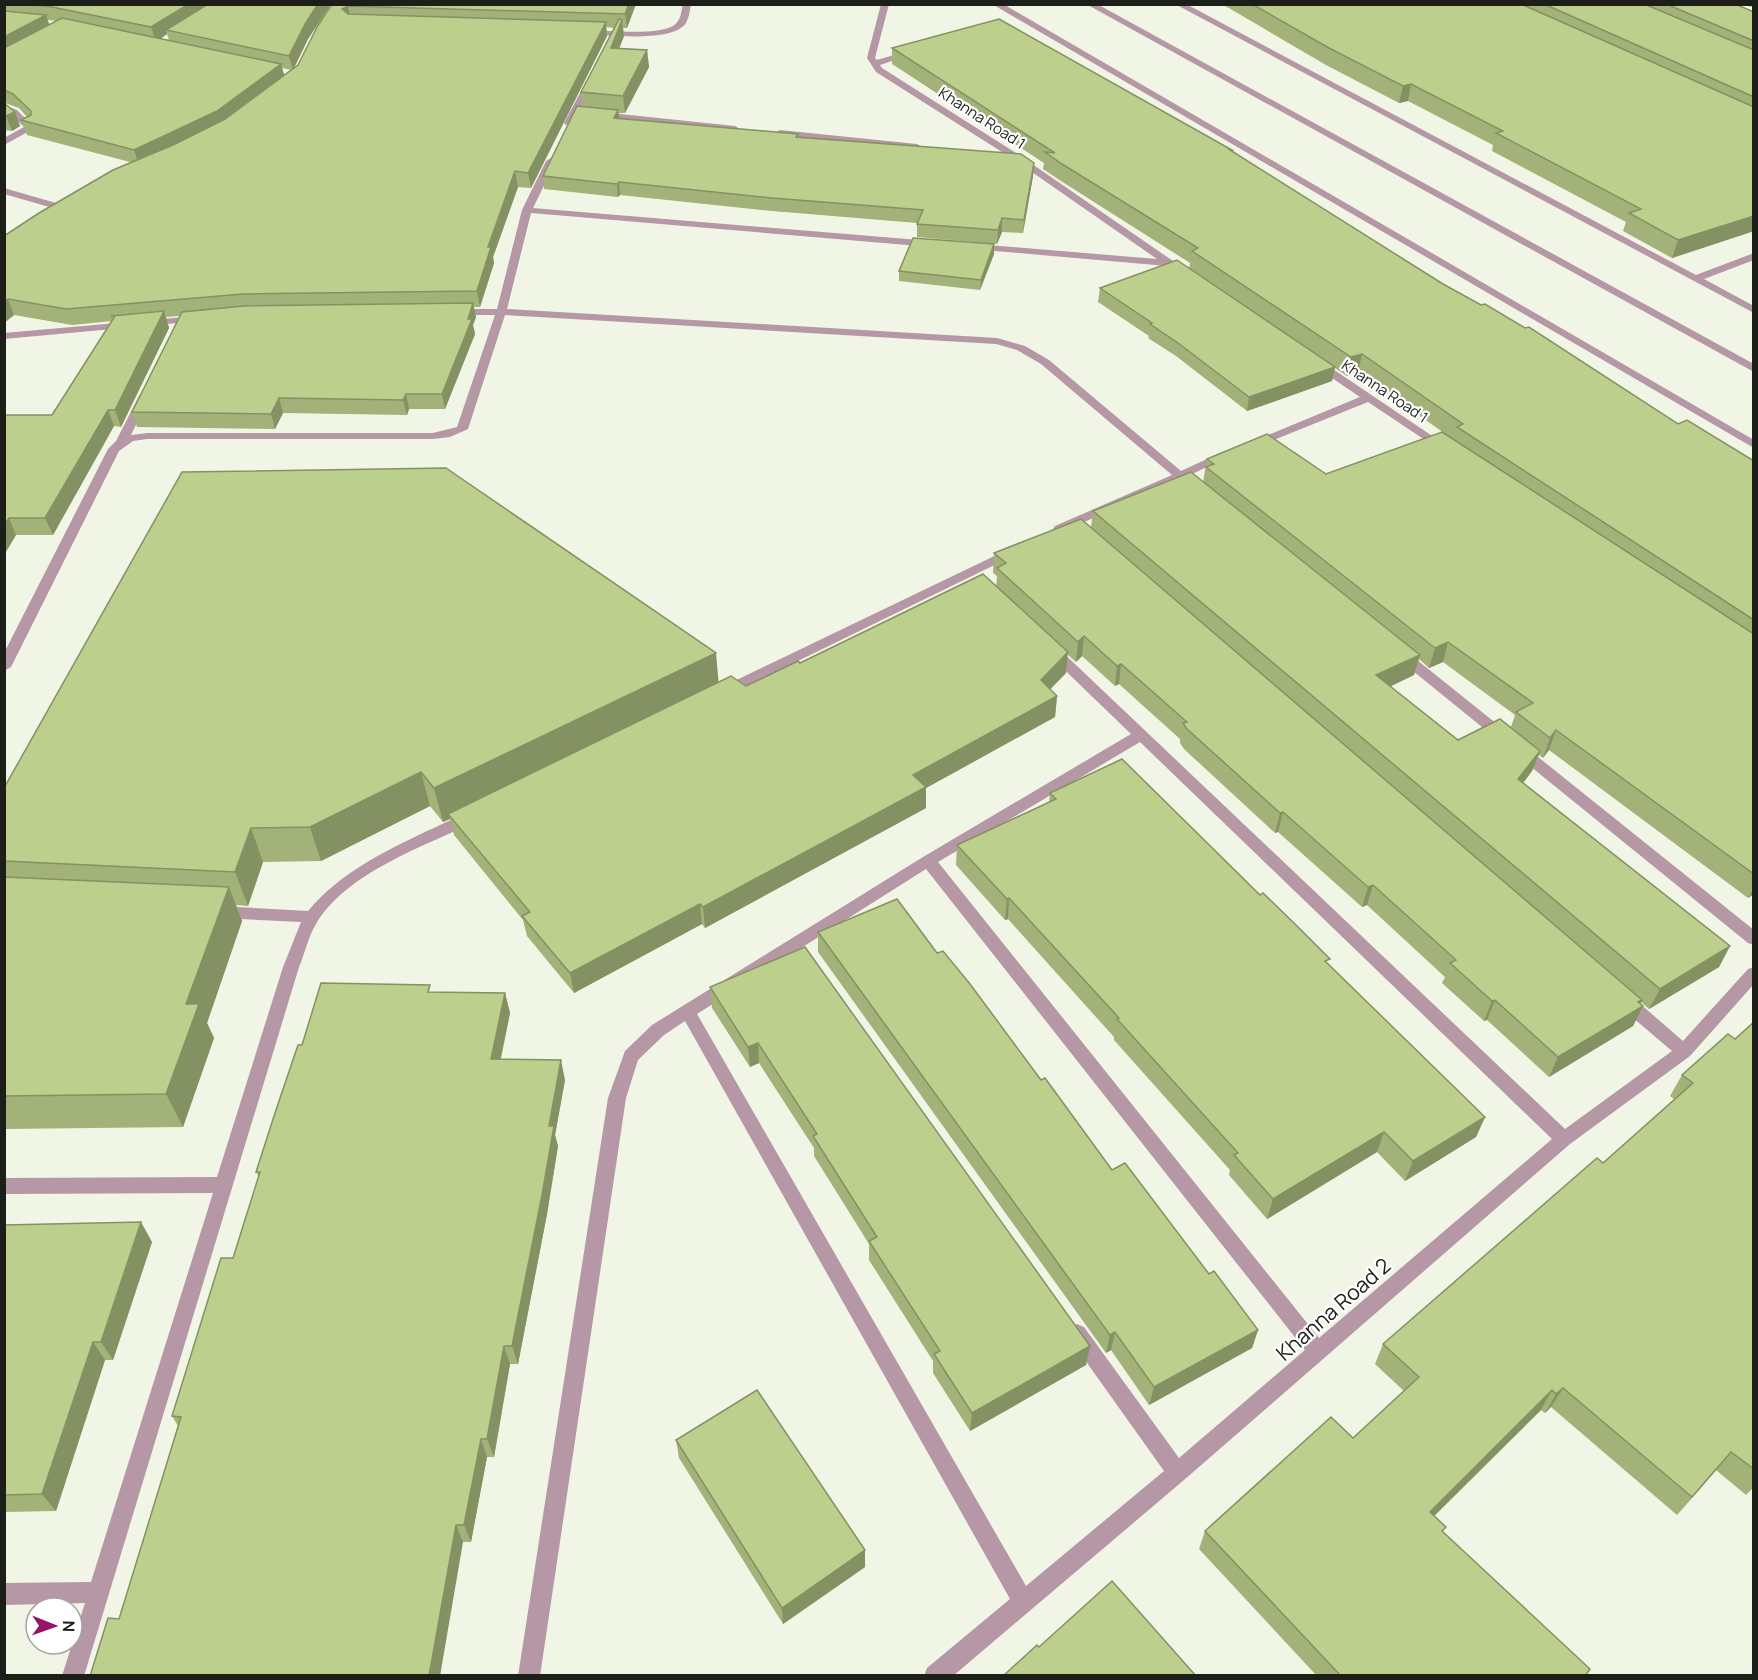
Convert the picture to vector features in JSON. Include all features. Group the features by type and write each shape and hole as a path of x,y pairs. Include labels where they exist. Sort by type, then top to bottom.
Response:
{"street":[{"path":"582,32 614,38 656,33 675,28 683,21 687,4"},
{"path":"885,4 871,58 873,64 926,49"},
{"path":"996,4 1022,23 1754,445"},
{"path":"1090,4 1754,369"},
{"path":"1179,4 1754,310"},
{"path":"1727,4 1754,15"},
{"path":"1736,4 1754,5"},
{"name":"Khanna Road 1","path":"873,64 1016,157 1199,284"},
{"path":"565,132 595,73"},
{"path":"4,108 14,112 30,128 4,142"},
{"path":"574,113 741,129"},
{"path":"765,132 932,148"},
{"path":"4,667 114,448 122,441 147,436 433,436 454,433 462,429 501,312 527,210 555,152"},
{"path":"992,154 1016,157"},
{"path":"4,191 67,209"},
{"path":"527,210 946,245"},
{"path":"970,247 1170,264"},
{"path":"1696,279 1754,256"},
{"path":"442,313 501,312 997,342 1021,348 1045,362 1197,490"},
{"path":"4,336 178,325 204,318"},
{"name":"Khanna Road 1","path":"1309,358 1457,457"},
{"path":"122,441 146,391"},
{"path":"715,696 972,576 1035,540 1075,527 1178,475 1368,398"},
{"path":"1038,637 1563,1139"},
{"path":"1391,647 1754,939"},
{"path":"529,1676 617,1098 631,1056 658,1030 687,1011 928,861 1142,734"},
{"path":"73,1676 291,967 312,917 334,890 366,869 482,812"},
{"path":"928,861 1318,1352"},
{"path":"205,912 312,917"},
{"path":"799,942 813,961"},
{"name":"Khanna Road 2","path":"935,1676 1177,1473 1563,1139 1684,1051 1754,973"},
{"path":"1612,989 1684,1051"},
{"path":"687,1011 1023,1600"},
{"path":"4,1186 225,1185"},
{"path":"1067,1318 1177,1473"},
{"path":"4,1594 99,1592"}],"building":[{"path":"25,4 189,4 151,27 52,7"},
{"path":"208,4 318,4 289,56 166,30"},
{"path":"332,4 629,4 625,14 348,6 342,9 348,14 606,22 528,173 515,171 488,247 491,247 477,291 243,294 66,309 8,299 4,302 4,236 113,170 173,145 225,119 298,65 317,27"},
{"path":"1252,4 1521,4 1754,107 1754,216 1678,240 1629,213 1641,209 1496,133 1503,131 1411,84 1403,86 1329,48"},
{"path":"1544,4 1644,4 1754,50 1754,97"},
{"path":"1666,4 1735,4 1754,12 1754,41"},
{"path":"4,11 46,15 4,37"},
{"path":"62,18 281,64 217,111 134,150 21,120 31,115 31,111 13,94 4,90 4,48"},
{"path":"619,19 622,20 611,48 647,50 623,96 581,92"},
{"path":"999,19 1232,150 1230,150 1443,284 1481,305 1485,304 1525,328 1529,327 1678,424 1687,420 1754,461 1754,620 1457,427 1463,424 1362,354 1351,357 1192,251 1198,248 1062,164 1045,152 1055,153 892,48"},
{"path":"4,103 15,112 4,116"},
{"path":"577,106 618,110 614,118 798,134 796,137 1021,154 1034,163 1024,220 1002,218 998,230 917,224 923,210 543,176"},
{"path":"913,238 994,244 981,280 899,271"},
{"path":"1177,260 1335,367 1249,397 1150,324 1152,323 1100,288"},
{"path":"473,303 468,319 472,319 442,394 406,394 403,400 279,398 271,414 132,412 182,312 244,306"},
{"path":"164,311 115,410 108,410 45,518 9,518 4,525 4,415 52,415 115,316 111,316"},
{"path":"1442,432 1754,634 1754,874 1556,730 1550,738 1516,712 1533,703 1448,642 1435,648 1206,467 1214,464 1207,459 1267,434 1326,474"},
{"path":"446,468 716,653 434,788 421,772 310,827 251,828 235,872 4,861 4,788 182,472"},
{"path":"1191,472 1420,655 1376,675 1458,740 1500,719 1540,751 1518,779 1730,946 1660,989 1093,511"},
{"path":"1081,519 1642,1000 1638,1002 1643,1006 1558,1057 1450,963 1456,960 1373,885 1368,887 1283,812 1280,813 1187,729 1183,723 1187,722 1121,664 1117,666 1084,636 1078,642 997,568 1006,563 994,553"},
{"path":"983,574 1068,652 1041,680 1057,696 913,775 926,787 703,907 700,904 570,973 522,916 530,912 448,814 731,676 746,686 798,661 800,663"},
{"path":"1122,759 1260,895 1263,893 1296,925 1330,959 1325,961 1485,1117 1413,1161 1384,1132 1273,1199 1234,1155 1238,1153 1117,1019 1119,1018 957,845 1056,799 1050,793"},
{"path":"4,877 229,887 186,1004 199,1004 166,1094 4,1096"},
{"path":"897,899 937,953 943,951 970,984 1041,1080 1045,1078 1112,1170 1125,1163 1209,1274 1214,1271 1258,1330 1154,1387 1115,1332 1110,1335 818,932"},
{"path":"805,947 1090,1346 972,1413 934,1354 940,1351 869,1241 877,1237 813,1136 817,1134 758,1043 748,1047 710,987"},
{"path":"321,983 430,985 428,992 505,993 491,1059 561,1060 549,1126 554,1126 512,1346 504,1346 487,1439 481,1439 464,1525 456,1525 429,1676 90,1676 108,1618 119,1619 181,1417 172,1416 221,1258 233,1258 260,1172 256,1172 298,1045 302,1045"},
{"path":"1754,1022 1754,1469 1731,1452 1692,1497 1563,1388 1556,1394 1552,1390 1430,1512 1446,1527 1442,1531 1590,1669 1585,1676 1341,1676 1205,1531 1331,1417 1353,1438 1419,1377 1383,1344 1597,1158 1603,1163 1693,1083 1682,1075 1728,1034 1735,1039"},
{"path":"141,1222 101,1342 93,1342 42,1494 4,1495 4,1225"},
{"path":"757,1390 865,1550 782,1608 676,1440"},
{"path":"1112,1581 1196,1676 1003,1676 1037,1645 1039,1647"}]}
